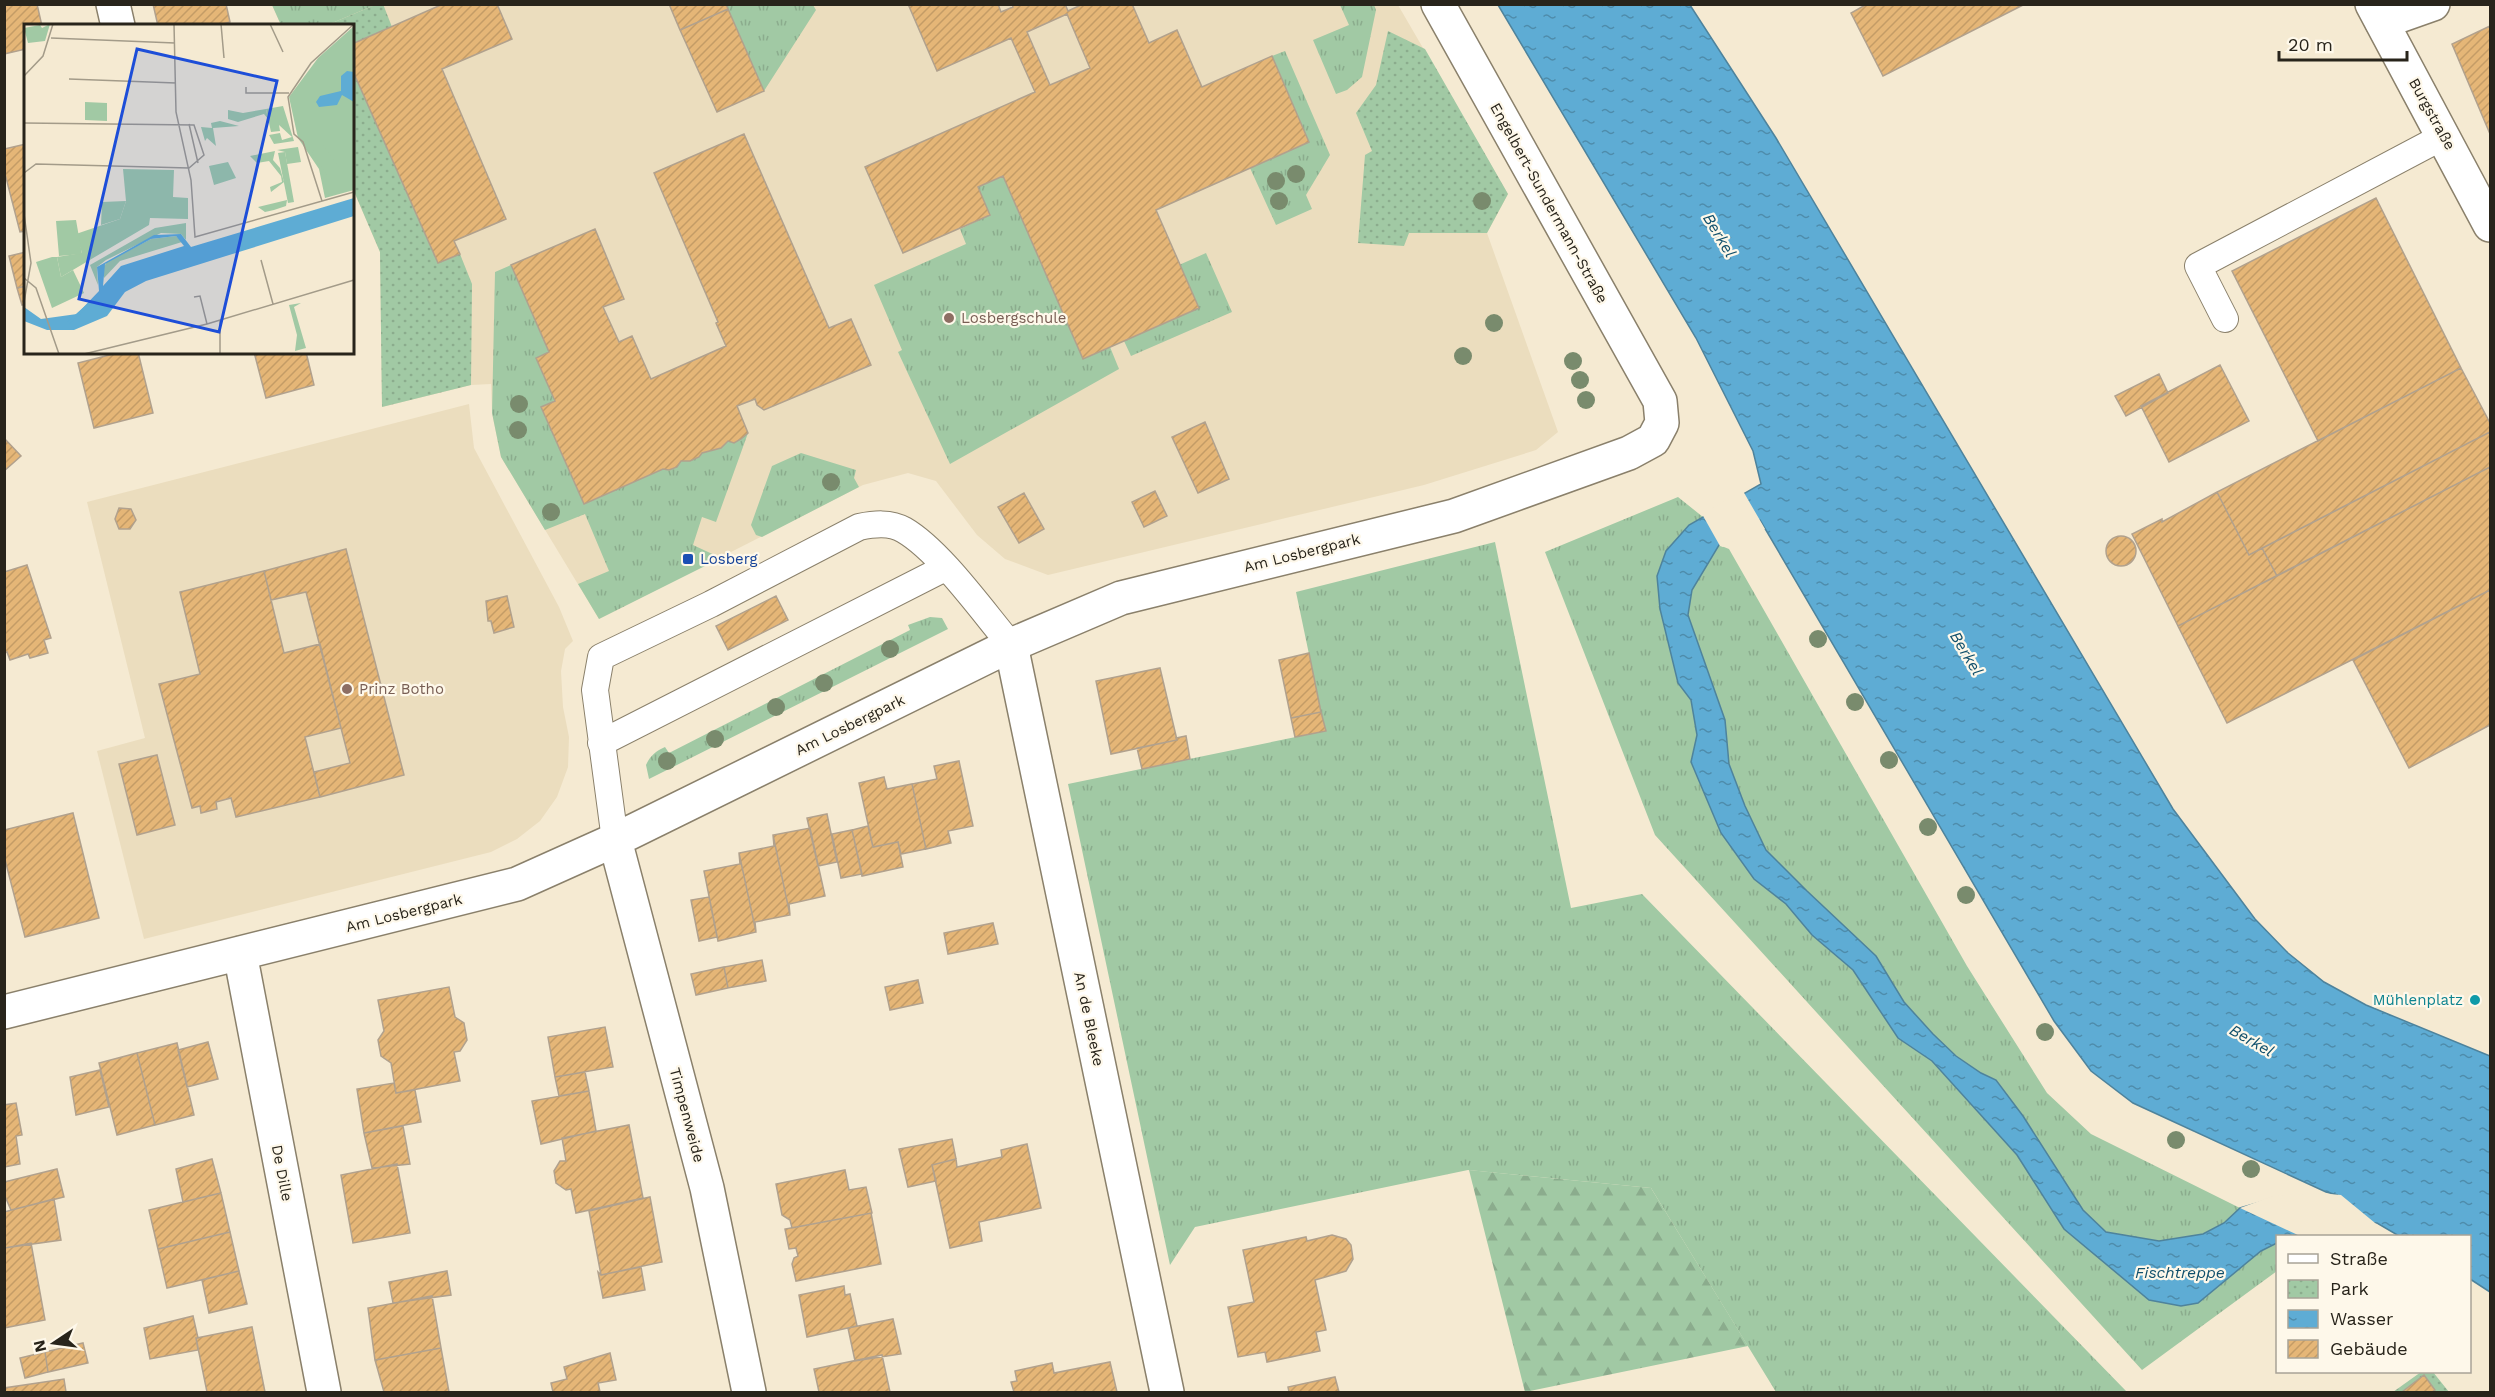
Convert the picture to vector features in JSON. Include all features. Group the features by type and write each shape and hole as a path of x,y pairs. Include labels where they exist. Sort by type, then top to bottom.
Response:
{"street":[{"path":"113,4 118,24"},
{"name":"Engelbert-Sundermann-Straße","path":"1438,4 1660,401"},
{"path":"2377,13 2433,4"},
{"name":"Burgstraße","path":"2377,13 2490,225"},
{"name":"Am Losbergpark","path":"4,1012 518,885 615,840 1011,645 1121,598 1454,516 1629,453 1653,440 1662,423 1660,401"},
{"name":"An de Bleeke","path":"1011,645 1167,1392"},
{"name":"Timpenweide","path":"615,840 706,1188 749,1392"},
{"name":"De Dille","path":"240,953 324,1392"}],"lane":[{"path":"2225,319 2198,266 2444,136"},
{"path":"615,840 595,690 601,657 711,604 859,527 878,524 904,530 926,547 1011,645"},
{"path":"601,743 945,567"}],"shaded area":[{"name":"Losbergschule","path":"272,5 1398,5 1508,194 1487,233 1558,432 1536,450 1424,485 1048,575 1005,559 977,535 936,481 908,473 863,485 599,619 501,457 492,413 491,384 471,385 382,407 380,252 354,191 354,24 281,24"},
{"name":"Prinz Botho","path":"469,404 474,448 559,607 573,641 565,649 561,671 563,707 569,737 568,767 557,797 540,821 517,839 491,852 144,939 97,751 145,738 87,502"}],"green space":[{"path":"383,4 392,27 354,44 354,24 330,24 375,5"},
{"path":"272,5 375,5 330,24 281,24"},
{"path":"726,5 813,5 816,10 764,91"},
{"path":"1340,5 1374,5 1376,10 1362,77 1347,90 1336,94 1313,40 1349,25"},
{"path":"1388,31 1425,49 1508,194 1487,233 1409,233 1404,246 1358,243 1365,155 1372,151 1356,113 1376,85"},
{"path":"1285,51 1330,155 1306,195 1312,209 1276,225 1250,168 1309,142 1272,56"},
{"path":"354,74 438,263 460,254 472,284 471,385 382,407 380,252 354,191"},
{"path":"1003,176 1083,359 1110,347 1119,369 950,464 898,352 902,350 874,285 966,244 960,229 990,215 978,187"},
{"path":"1206,253 1232,312 1131,356 1124,341 1199,308 1179,265"},
{"path":"511,265 549,352 536,358 555,401 541,407 584,504 663,469 673,468 681,461 695,459 702,453 720,448 728,441 734,443 748,433 716,522 702,517 693,545 721,558 599,619 578,584 609,571 585,514 545,530 501,457 492,413 495,272"},
{"path":"801,453 856,470 854,478 859,487 762,537 756,535 751,525 772,466"},
{"path":"1678,497 1703,517 1689,525 1678,683 1691,700 1697,735 1691,762 1721,833 1754,879 1786,904 1812,935 1853,970 1898,1038 1932,1061 2017,1155 2064,1229 2198,1303 2261,1251 2276,1244 2276,1272 2142,1370 1655,835 1545,552"},
{"path":"1495,542 1571,908 1642,894 2127,1392 1776,1392 1651,1188 1468,1170 1195,1227 1170,1265 1068,784 1325,731 1296,592"},
{"path":"1719,545 1729,549 1967,966 2047,1093 2091,1134 2240,1208 2224,1223 2203,1234 2159,1241 2106,1232 2083,1210 2023,1116 1996,1080 1956,1056 1933,1034 1904,1002 1875,956 1766,850 1745,806 1729,764 1725,720 1688,615 1692,590"},
{"path":"930,617 942,618 948,629 649,779 646,765 651,756 659,750 665,747 669,753 910,630 908,625"},
{"path":"1469,1170 1651,1188 1748,1346 1525,1392"},
{"path":"2420,1373 2434,1373 2449,1392 2432,1392 2435,1390 2424,1375 2402,1392 2393,1392"}],"water":[{"path":"1498,5 1690,5 1776,138 2173,809 2255,919 2288,953 2324,982 2366,1005 2490,1056 2490,1292 2471,1280 2471,1235 2397,1235 2377,1223 2342,1221 2294,1235 2276,1235 2276,1244 2261,1251 2198,1303 2181,1306 2149,1300 2064,1229 2017,1155 1932,1061 1898,1038 1853,970 1812,935 1786,904 1754,879 1721,833 1691,762 1697,735 1691,700 1678,683 1660,609 1657,576 1666,551 1689,525 1761,484 1753,451 1696,338","holes":["1760,520 2054,1021 2091,1071 2133,1103 2326,1192 2338,1195 2271,1199 2240,1208 2224,1223 2203,1234 2159,1241 2106,1232 2083,1210 2023,1116 1996,1080 1956,1056 1933,1034 1904,1002 1876,956 1766,850 1745,806 1729,764 1725,720 1688,615 1692,590 1719,545"]}],"pier":[{"path":"1743,491 1765,529 1762,530 1759,524 1723,547 1720,546 1702,514"},
{"path":"2318,1193 2341,1195 2386,1232 2376,1226 2342,1224 2298,1235 2240,1208 2273,1196"}],"building":[{"path":"4,4 37,4 42,24 24,24 24,49 4,54"},
{"path":"153,4 226,4 230,22 223,24 158,24"},
{"path":"443,4 497,4 512,39 442,69 506,219 454,241 460,254 438,263 354,74 354,43"},
{"path":"669,4 726,4 728,9 680,30"},
{"path":"908,4 998,4 1001,12 1013,7 1012,4 1065,4 1068,11 1083,4 1132,4 1149,43 1177,30 1202,87 1272,56 1309,142 1156,210 1199,308 1083,359 1003,176 978,187 990,215 903,253 865,167 1035,92 1011,38 937,71","holes":["1067,14 1090,68 1050,85 1027,32"]},
{"path":"1867,4 2025,4 1883,76 1851,13"},
{"path":"728,9 764,91 717,112 680,30"},
{"path":"2490,26 2490,134 2452,44"},
{"path":"744,134 829,328 851,319 871,365 764,410 757,405 755,399 737,406 748,433 741,439 734,443 728,441 721,448 702,453 690,461 681,461 677,467 669,470 663,469 584,504 541,407 555,401 536,358 549,352 511,265 595,229 624,299 603,307 619,342 632,336 651,379 726,346 716,323 718,322 654,173"},
{"path":"24,144 24,231 20,232 4,170 4,149"},
{"path":"2376,198 2461,368 2318,441 2232,271"},
{"path":"24,252 24,286 17,288 9,256"},
{"path":"24,286 24,304 22,305 17,288"},
{"path":"113,354 138,354 153,413 94,428 78,363"},
{"path":"255,354 306,354 314,385 266,398"},
{"path":"2220,365 2249,421 2169,462 2141,406"},
{"path":"2461,368 2490,423 2490,432 2249,555 2217,492"},
{"path":"2159,374 2168,393 2126,416 2115,396"},
{"path":"1205,422 1229,479 1198,493 1172,437"},
{"path":"2490,432 2490,467 2277,576 2262,548"},
{"path":"4,438 21,456 4,471"},
{"path":"2490,467 2490,590 2227,723 2178,626"},
{"path":"1155,491 1167,516 1144,527 1132,502"},
{"path":"2217,492 2249,555 2262,548 2277,576 2178,626 2132,534 2162,519 2162,522"},
{"path":"1024,493 1044,529 1019,543 998,507"},
{"path":"119,508 131,509 136,520 130,529 119,529 115,519"},
{"path":"2121,536 2132,540 2136,551 2132,562 2121,566 2110,562 2106,551 2110,540"},
{"path":"346,549 404,775 320,797 314,772 350,763 306,592 271,600 264,571"},
{"path":"27,565 51,638 44,640 48,653 30,658 28,654 10,660 7,652 4,653 4,572"},
{"path":"264,571 284,653 320,644 341,728 305,737 320,797 236,817 231,798 216,802 217,809 201,813 200,806 192,808 159,684 200,674 180,592"},
{"path":"2490,590 2490,725 2409,768 2353,660"},
{"path":"507,596 514,627 494,633 491,621 488,621 486,601"},
{"path":"776,596 788,620 728,650 716,626"},
{"path":"1309,653 1321,712 1291,718 1279,660"},
{"path":"1160,668 1177,740 1111,754 1096,681"},
{"path":"1321,712 1326,731 1295,737 1291,718"},
{"path":"1186,736 1190,759 1142,769 1137,748"},
{"path":"157,755 175,825 137,835 119,764"},
{"path":"959,761 973,826 948,831 951,843 926,849 912,784 937,779 934,766"},
{"path":"884,777 887,789 912,784 926,849 901,854 898,842 873,847 859,783"},
{"path":"73,813 99,918 25,937 4,856 4,830"},
{"path":"827,814 837,862 818,866 807,818"},
{"path":"868,826 873,847 898,842 903,867 862,876 852,830"},
{"path":"810,828 825,896 789,904 790,915 773,835"},
{"path":"852,830 862,874 841,878 832,834"},
{"path":"773,835 790,915 755,922 756,932 739,853 774,846"},
{"path":"739,853 756,932 718,941 704,871 740,864"},
{"path":"709,897 717,937 699,941 691,900"},
{"path":"993,923 998,944 948,954 944,933"},
{"path":"762,960 766,981 728,988 724,967"},
{"path":"724,967 728,988 696,995 691,974"},
{"path":"918,980 923,1003 890,1010 885,987"},
{"path":"449,987 455,1017 464,1023 467,1040 460,1051 454,1052 460,1081 396,1093 391,1063 381,1056 378,1040 384,1031 378,1000"},
{"path":"605,1027 613,1067 555,1077 548,1037"},
{"path":"208,1042 218,1079 187,1087 178,1050"},
{"path":"177,1043 194,1115 155,1125 137,1053"},
{"path":"137,1053 155,1125 117,1135 99,1063"},
{"path":"100,1070 109,1107 76,1115 70,1077"},
{"path":"585,1072 589,1091 559,1096 555,1077"},
{"path":"394,1083 396,1093 415,1090 421,1122 364,1133 357,1089"},
{"path":"589,1091 596,1131 541,1144 532,1101"},
{"path":"16,1103 22,1135 16,1136 20,1164 4,1167 4,1105"},
{"path":"629,1125 643,1198 576,1213 571,1189 566,1190 556,1183 554,1171 560,1161 566,1161 562,1138"},
{"path":"403,1126 410,1164 372,1168 364,1133"},
{"path":"952,1139 956,1159 932,1165 936,1181 908,1187 899,1149"},
{"path":"1027,1144 1041,1208 979,1222 982,1241 950,1248 932,1165 956,1159 957,1167 1002,1157 1001,1150"},
{"path":"212,1159 221,1193 183,1202 176,1169"},
{"path":"397,1164 410,1233 353,1243 341,1175"},
{"path":"57,1169 64,1197 11,1210 4,1194 4,1182"},
{"path":"845,1170 849,1190 866,1187 872,1213 792,1228 790,1220 782,1215 776,1184"},
{"path":"221,1193 230,1232 158,1249 149,1210"},
{"path":"650,1197 662,1262 601,1275 589,1211"},
{"path":"54,1199 61,1240 5,1248 4,1212"},
{"path":"871,1213 881,1264 796,1281 792,1264 794,1258 798,1256 796,1248 789,1249 785,1229"},
{"path":"230,1232 239,1271 167,1288 158,1249"},
{"path":"1332,1235 1346,1239 1351,1245 1353,1259 1346,1271 1315,1280 1326,1330 1316,1332 1320,1351 1267,1362 1265,1352 1238,1357 1228,1307 1254,1302 1243,1250 1306,1237 1307,1241"},
{"path":"31,1243 45,1320 4,1328 4,1248"},
{"path":"641,1267 645,1290 603,1298 598,1272 601,1275"},
{"path":"239,1271 247,1304 209,1313 202,1280"},
{"path":"447,1271 451,1295 393,1303 389,1282"},
{"path":"844,1286 845,1295 850,1294 857,1326 807,1337 799,1295"},
{"path":"432,1296 441,1348 375,1360 368,1308"},
{"path":"193,1316 198,1350 150,1359 144,1328"},
{"path":"893,1319 901,1354 855,1361 848,1328"},
{"path":"252,1327 265,1392 207,1392 196,1338"},
{"path":"83,1343 88,1363 48,1372 45,1352"},
{"path":"441,1348 449,1392 384,1392 375,1360"},
{"path":"45,1352 48,1372 25,1378 20,1358"},
{"path":"610,1353 616,1380 598,1383 600,1392 553,1392 551,1383 567,1379 564,1367"},
{"path":"882,1355 890,1392 819,1392 814,1369"},
{"path":"1110,1362 1117,1392 1014,1392 1011,1382 1017,1381 1015,1371 1052,1363 1054,1373"},
{"path":"2424,1375 2435,1390 2432,1392 2402,1392"},
{"path":"1335,1377 1339,1392 1289,1392 1288,1387"},
{"path":"64,1379 66,1392 4,1392 4,1388"}],"place":[{"name":"Losbergschule","path":"949,318"},
{"name":"Losberg","path":"688,559"},
{"name":"Prinz Botho","path":"347,689"},
{"name":"Mühlenplatz","path":"2475,1000"}],"water label":[{"name":"Berkel","path":"1720,235"},
{"name":"Berkel","path":"1967,653"},
{"name":"Berkel","path":"2252,1040"},
{"name":"Fischtreppe","path":"2180,1272"}]}
